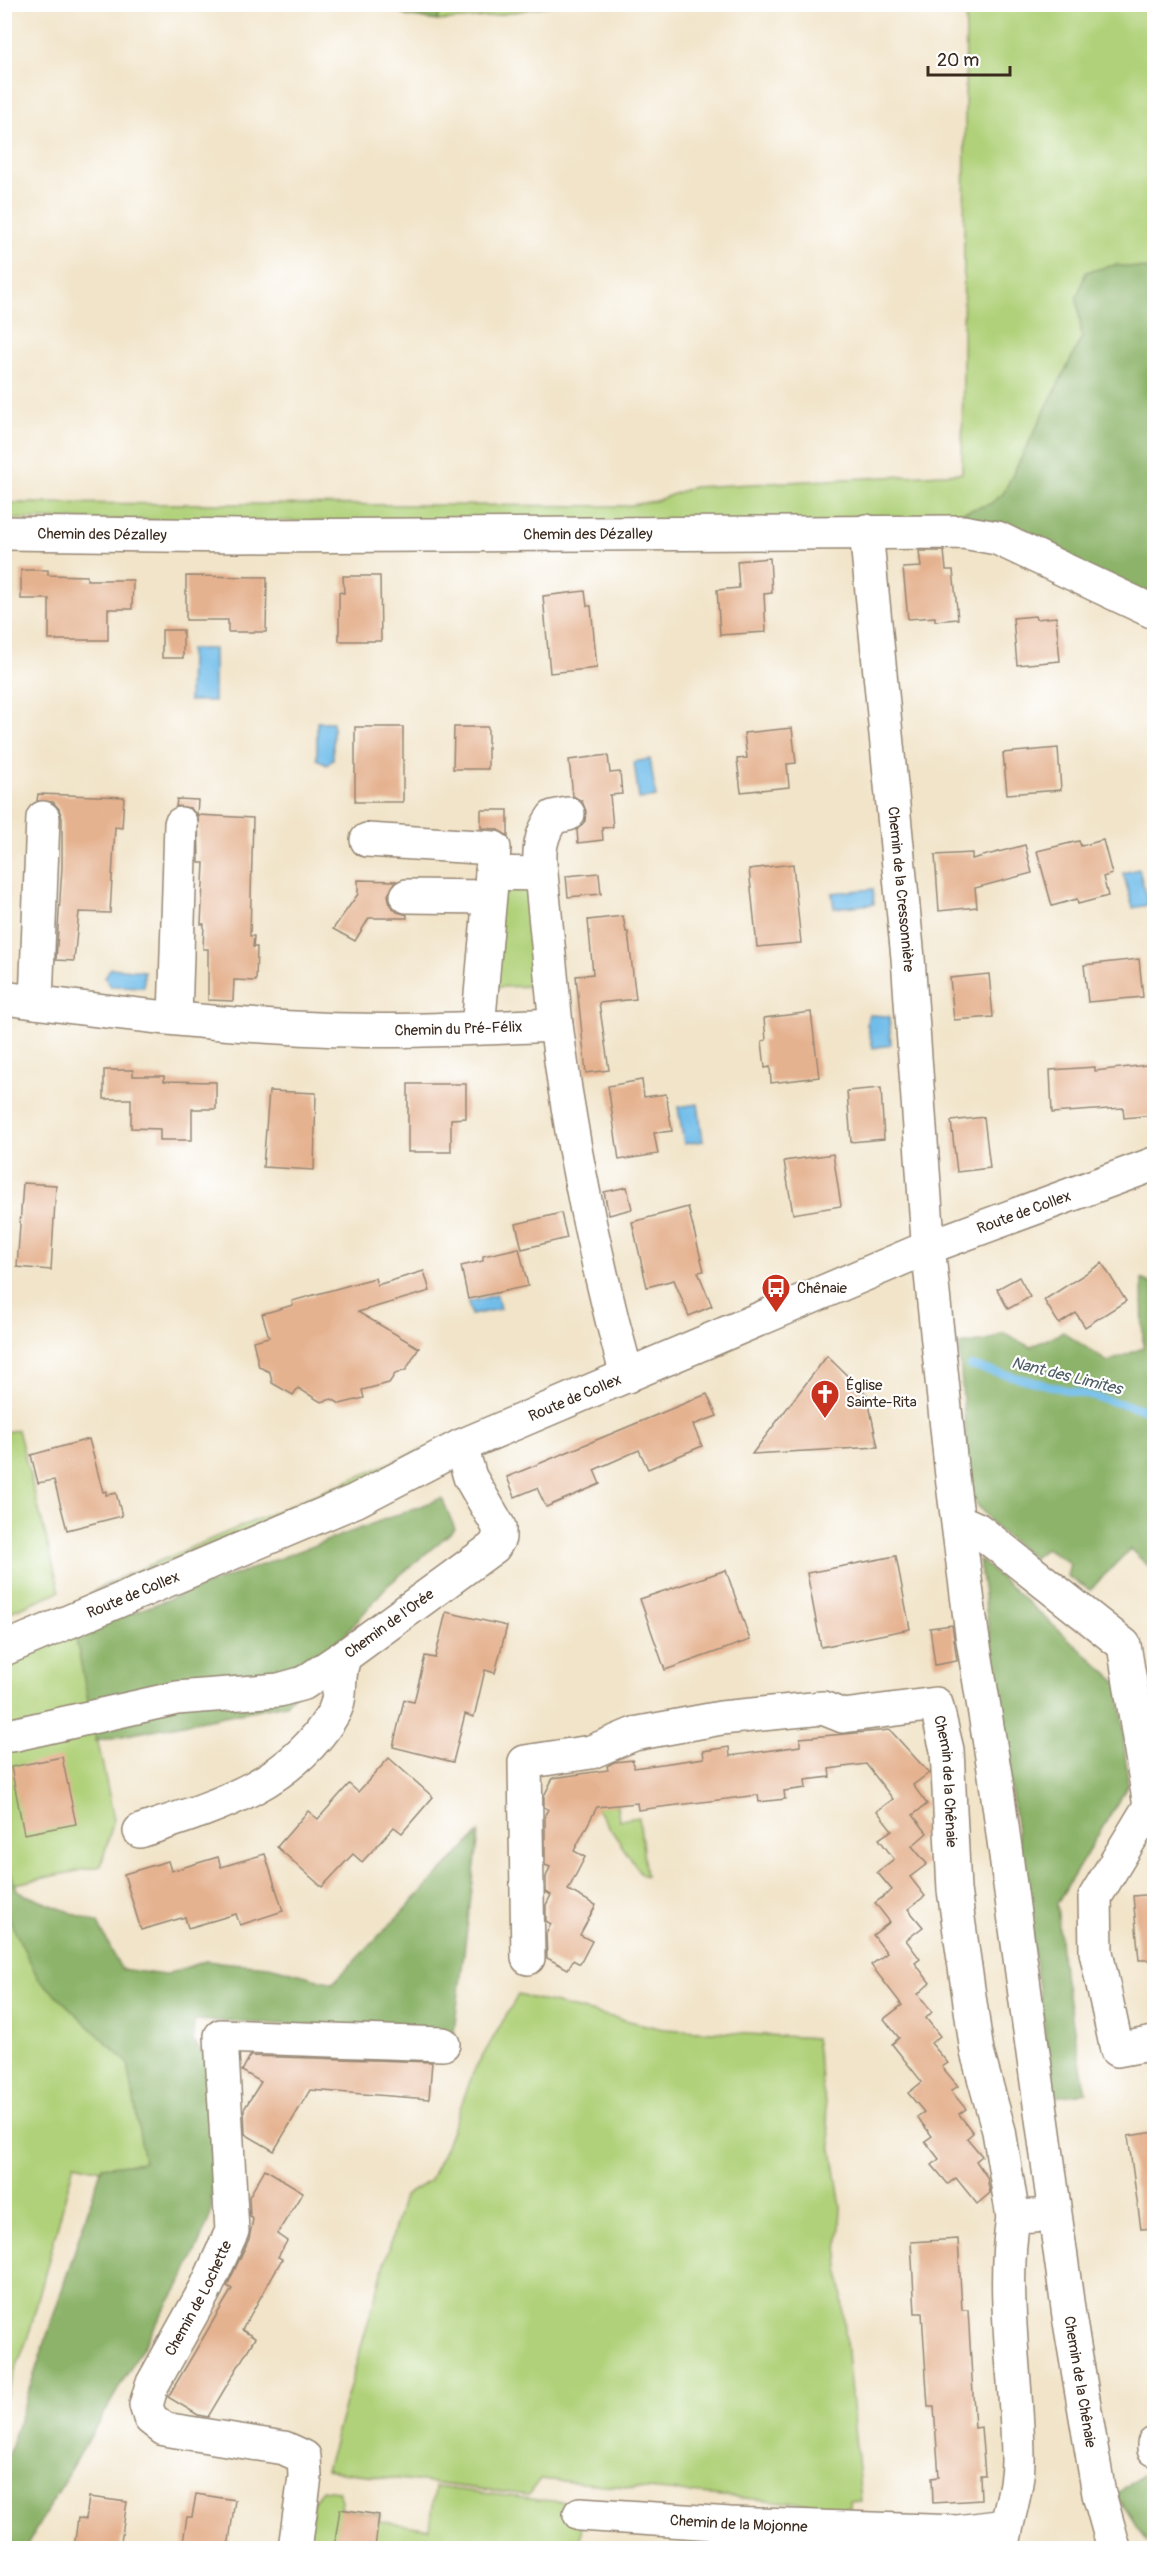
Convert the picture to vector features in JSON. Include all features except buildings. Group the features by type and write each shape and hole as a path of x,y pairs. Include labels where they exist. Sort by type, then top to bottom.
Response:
{"street":[{"name":"Chemin de la Cressonnière","path":"866,531 908,958 929,1247"},
{"name":"Chemin des Dézalley","path":"4,533 239,536 946,531 997,538 1155,612"},
{"path":"568,814 553,817 545,829 538,852 556,1025 579,1171 610,1312 627,1376"},
{"path":"36,1002 43,818"},
{"path":"175,1018 181,824"},
{"path":"367,840 494,848 478,1028"},
{"path":"407,896 490,885 541,874"},
{"name":"Chemin du Pré-Félix","path":"4,998 103,1012 318,1029 556,1025"},
{"name":"Route de Collex","path":"4,1649 355,1501 461,1446 929,1247 1155,1164"},
{"name":"Chemin de la Chênaie","path":"929,1247 939,1366 958,1521 1054,2215 1093,2462 1114,2548"},
{"name":"Chemin de l'Orée","path":"140,1831 225,1804 302,1756 322,1733 339,1702 341,1689 339,1666 346,1655 494,1547 499,1538 500,1527 470,1477 461,1446"},
{"path":"958,1521 977,1529 1124,1645 1152,1807 1095,1897 1096,1952 1117,2050 1155,2043"},
{"path":"12,1735 177,1698 279,1690 303,1683 346,1655"},
{"name":"Chemin de la Chênaie","path":"528,1959 525,1762 591,1752 634,1734 722,1718 823,1708 843,1716 936,1704 947,1750 954,1890 977,2052 999,2131 1013,2217 1007,2256 1018,2458 1016,2492 1005,2537"},
{"path":"947,1750 989,1742"},
{"name":"Chemin de Lochette","path":"296,2548 305,2477 304,2457 284,2448 164,2429 150,2418 146,2405 152,2385 206,2288 232,2231 221,2036 442,2044"},
{"path":"1013,2217 1054,2215"},
{"name":"Chemin de la Mojonne","path":"580,2514 730,2524 957,2532 1005,2537"}],"green space":[{"path":"389,5 442,5 437,21 406,16"},
{"path":"442,5 553,5 487,17 437,21"},
{"path":"966,5 1154,5 1154,270 1115,265 1077,297 1082,337 1003,494 990,504 953,515 956,526 5,519 5,503 625,506 655,501 693,487 962,473"},
{"path":"1115,265 1154,270 1154,599 956,526 953,515 990,504 1003,494 1082,337 1077,297 1086,272"},
{"path":"531,885 538,986 493,987 501,887"},
{"path":"1142,1279 1154,1285 1154,1571 1130,1549 1090,1590 1067,1576 1070,1563 1046,1548 1034,1558 997,1529 970,1496 959,1345 987,1341 1004,1333 1030,1347 1063,1332 1108,1362 1143,1348"},
{"path":"18,1430 60,1591 5,1614 5,1432"},
{"path":"426,1448 374,1478 90,1593 119,1578"},
{"path":"442,1498 455,1529 386,1587 286,1704 96,1741 75,1634"},
{"path":"979,1559 1119,1684 1128,1785 1057,1903 1062,1964 1086,2093 1054,2097"},
{"path":"75,1634 114,1819 101,1866 5,1886 4,1664"},
{"path":"592,1802 617,1805 619,1820 639,1817 646,1876 641,1874"},
{"path":"479,1833 454,2032 194,2020 193,2041 210,2063 214,2141 211,2214 187,2272 25,2548 5,2548 5,2464 102,2167 144,2162 128,2063 38,1978 5,1911 4,1855 18,1892 98,1923 121,1969 164,1975 205,1961 269,1966 333,1983"},
{"path":"5,1912 133,2040 207,2193 74,2164 29,2334 5,2398"},
{"path":"518,1995 663,2029 815,2038 841,2208 838,2256 861,2501 850,2502 850,2508 540,2479 528,2495 326,2470 404,2196 429,2181 446,2146 473,2073"},
{"path":"1143,2474 1154,2484 1154,2548 1146,2541 1117,2495"},
{"path":"435,2487 572,2502 582,2523 579,2548 308,2548 313,2503 322,2489 338,2491 342,2500 341,2509 380,2515 379,2521 430,2529"}],"water":[{"path":"190,649 214,649 214,701 189,701"},
{"path":"317,722 333,722 333,759 327,765 317,759"},
{"path":"650,759 656,797 639,799 634,762"},
{"path":"1139,869 1148,905 1133,908 1123,873"},
{"path":"873,889 874,904 834,908 832,893"},
{"path":"110,968 144,971 144,987 110,986 105,978"},
{"path":"869,1015 889,1016 891,1045 873,1048 867,1024"},
{"path":"698,1104 703,1141 684,1144 678,1107"},
{"path":"497,1295 500,1309 471,1315 468,1302"}],"waterway":[{"name":"Nant des Limites","path":"971,1366 1154,1412"}],"place":[{"name":"Chênaie","path":"776,1314"},
{"name":"Église Sainte-Rita","path":"825,1420"}]}
